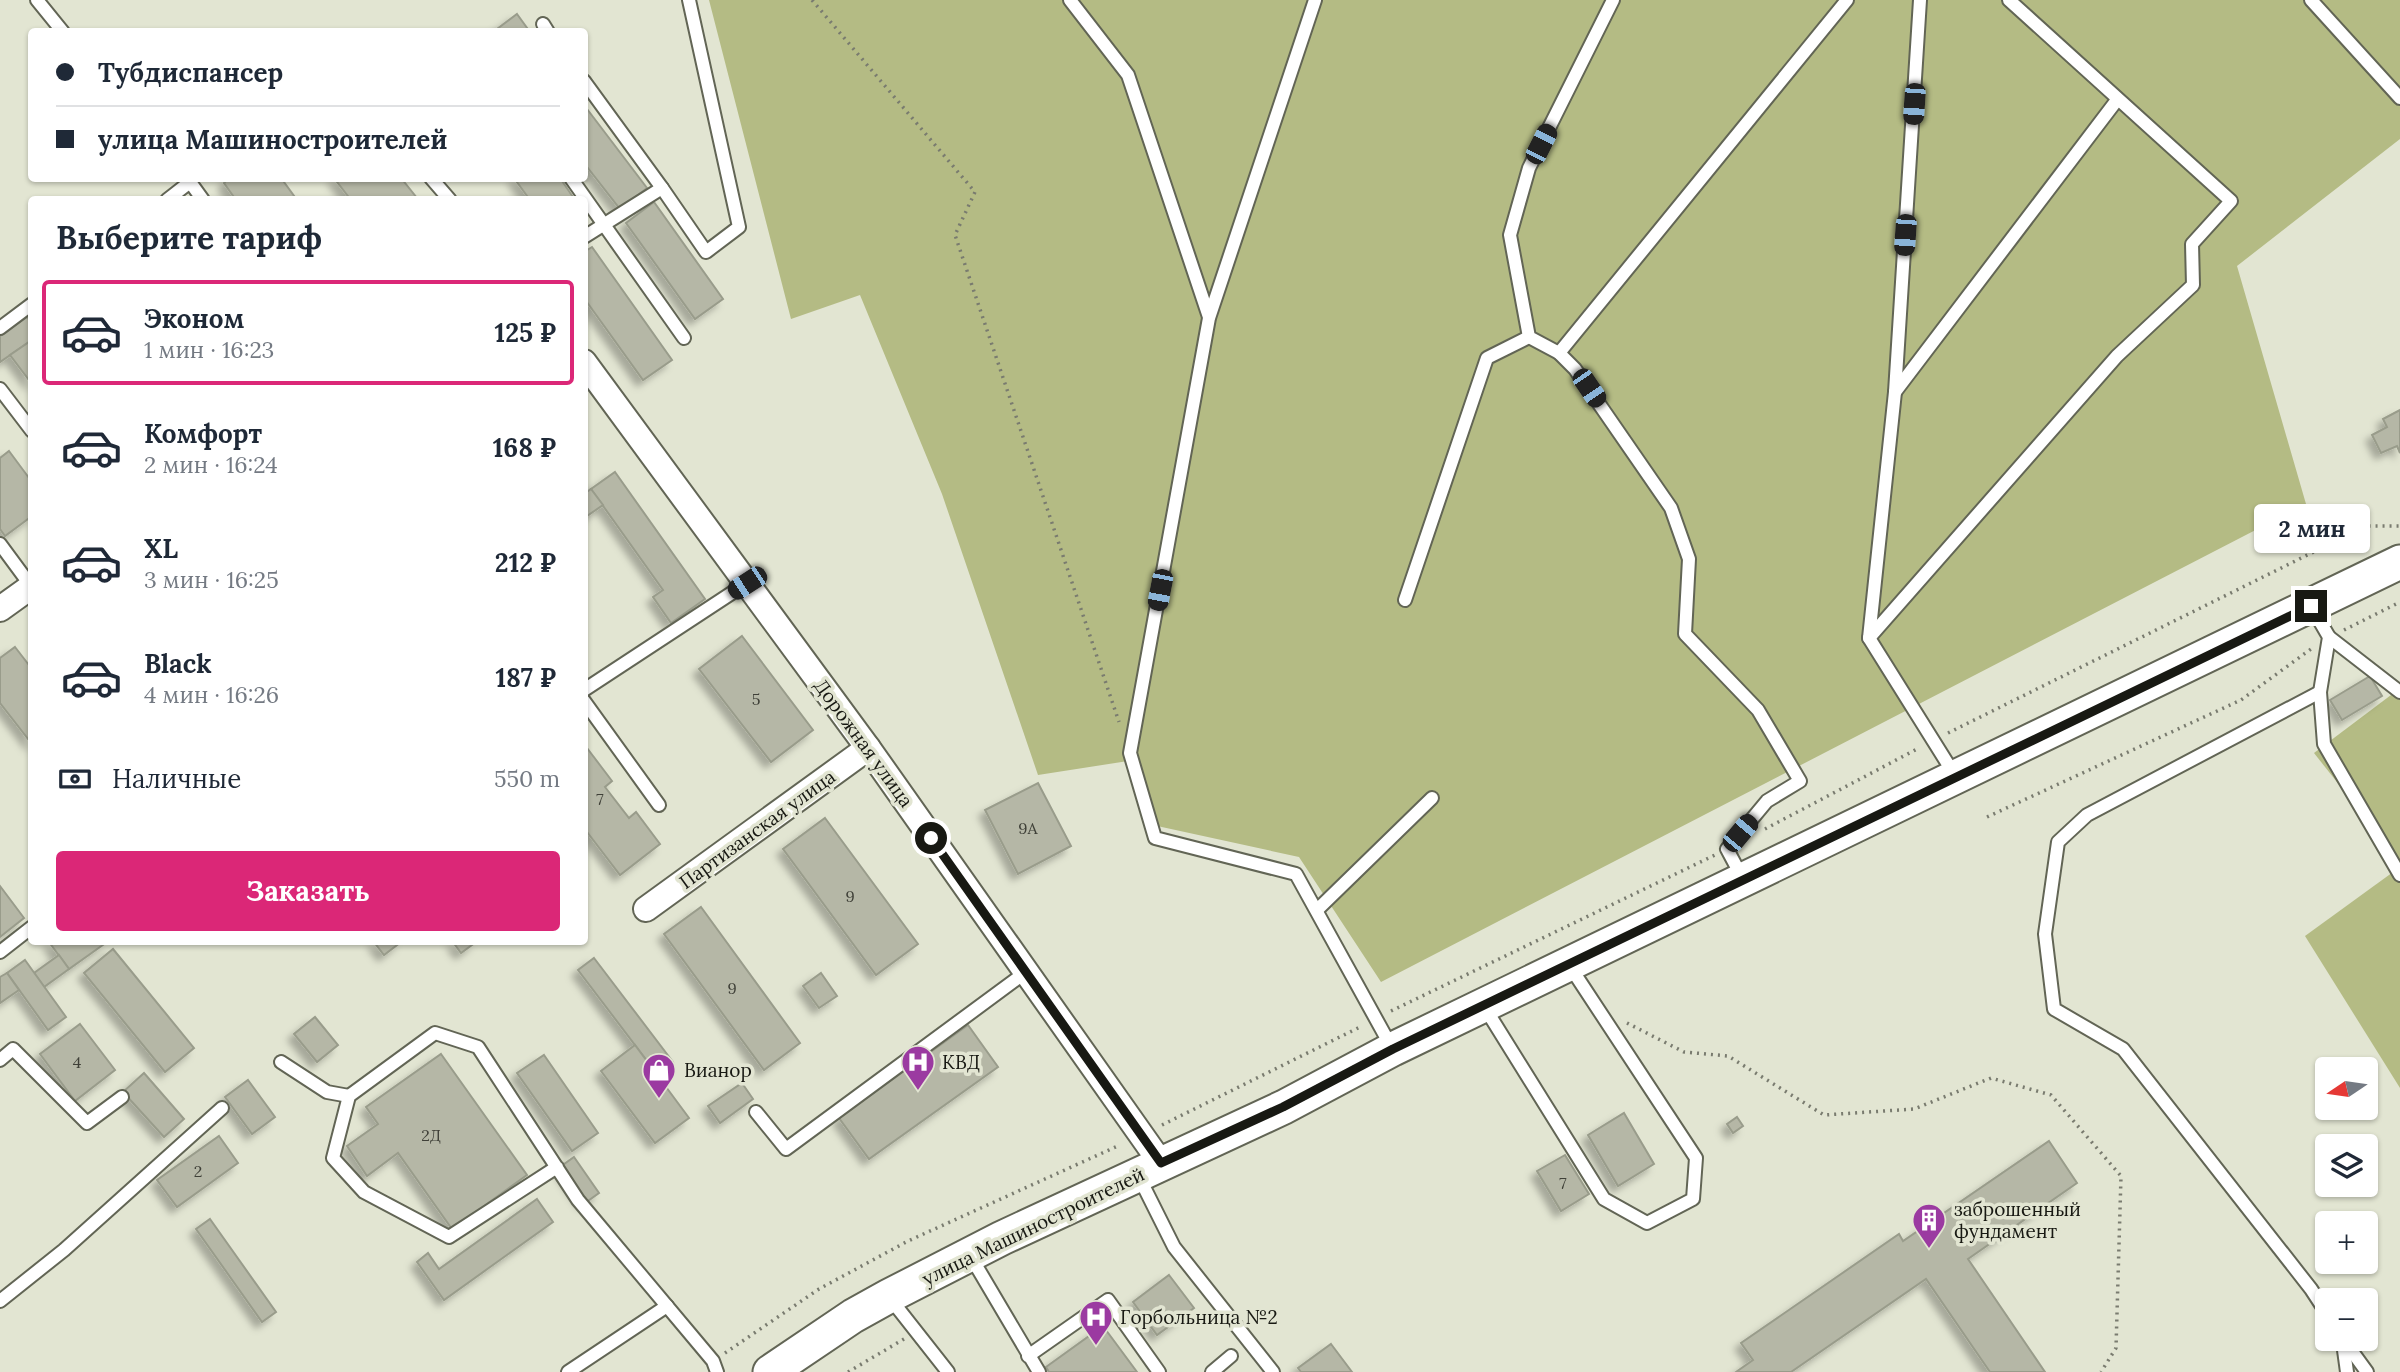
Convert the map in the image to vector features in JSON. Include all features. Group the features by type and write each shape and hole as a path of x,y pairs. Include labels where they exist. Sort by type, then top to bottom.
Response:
{"street":[{"name":"Дорожная улица","path":"588,367 868,748 1141,1136 1150,1169"},
{"name":"улица Машиностроителей","path":"769,1372 853,1316 1002,1238 1283,1107 1393,1049 2400,562"},
{"path":"0,609 28,588"},
{"name":"Партизанская улица","path":"646,909 868,748"}],"lane":[{"path":"37,0 60,28"},
{"path":"588,86 706,252 739,227 689,0"},
{"path":"1070,0 1128,75 1209,318"},
{"path":"1315,0 1209,318 1130,753 1155,838 1296,874 1393,1049"},
{"path":"1529,337 1510,235 1529,168 1613,0"},
{"path":"1559,353 1847,0"},
{"path":"1920,0 1895,392 1869,638 1956,777"},
{"path":"1869,638 2117,356 2193,285 2192,244 2231,201 2009,0"},
{"path":"2311,0 2400,98"},
{"path":"1895,392 2117,100"},
{"path":"172,196 188,182"},
{"path":"434,182 447,196"},
{"path":"588,235 662,188"},
{"path":"588,202 684,338"},
{"path":"0,328 28,306"},
{"path":"1529,337 1559,353 1575,369 1671,508 1689,559 1685,634 1758,710 1800,781 1767,801 1727,849 1744,880"},
{"path":"1405,600 1487,358 1529,337"},
{"path":"0,389 28,426"},
{"path":"0,544 28,582"},
{"path":"588,687 747,583"},
{"path":"2311,606 2329,637 2400,692"},
{"path":"2329,637 2320,692 2324,744 2400,875"},
{"path":"2315,1295 2123,1049 2054,1009 2045,934 2058,842 2087,815 2320,692"},
{"path":"588,707 659,805"},
{"path":"1317,910 1432,798"},
{"path":"0,952 28,930"},
{"path":"1484,1005 1604,1199 1647,1223 1693,1199 1696,1158 1569,965"},
{"path":"756,1112 786,1149 1026,972"},
{"path":"557,1167 449,1237 364,1192 333,1158 349,1096 435,1033 478,1047 557,1167 578,1200 715,1367"},
{"path":"0,1060 13,1049 87,1123 122,1097"},
{"path":"281,1062 327,1092 349,1096"},
{"path":"0,1301 64,1250 222,1108"},
{"path":"1150,1169 1174,1247 1273,1372"},
{"path":"970,1256 1039,1372"},
{"path":"889,1296 946,1371"},
{"path":"1028,1356 1108,1300 1159,1372"},
{"path":"568,1372 667,1306"},
{"path":"2344,1351 2347,1372"},
{"path":"2352,1351 2367,1372"},
{"path":"1212,1372 1231,1356"}],"path":[{"path":"812,0 975,192 954,235 1130,753"},
{"path":"1763,830 1933,740 2366,526 2400,526"},
{"path":"1987,817 2241,700 2329,637 2400,601"},
{"path":"715,1367 820,1289 908,1241 1141,1136 1376,1018 1727,849"},
{"path":"1597,1007 1684,1052 1728,1056 1824,1115 1914,1109 1991,1078 2051,1095 2121,1176 2116,1349 2101,1372"},
{"path":"848,1372 917,1332"}],"green space":[{"path":"709,0 2400,0 2400,139 2237,266 2306,504 1381,982 1299,857 1148,824 1128,761 1038,775 942,494 860,295 791,319"},
{"path":"2395,692 2400,699 2400,862 2314,753"},
{"path":"2400,867 2400,1088 2305,936"}],"building":[{"path":"517,14 527,28 498,28"},
{"path":"588,110 647,188 620,209 588,168"},
{"path":"284,182 294,196 233,196 224,183"},
{"path":"337,182 404,182 415,196 348,196"},
{"path":"517,182 563,182 572,196 527,196"},
{"path":"654,202 723,299 695,319 626,223"},
{"path":"592,247 672,360 643,380 588,304 588,250"},
{"path":"28,318 28,343 0,362 0,336"},
{"path":"28,343 28,379 10,355"},
{"path":"2400,410 2400,453 2397,446 2381,453 2372,435 2387,427 2383,419"},
{"path":"9,451 28,477 28,519 5,536 0,529 0,458"},
{"path":"615,472 705,599 671,623 653,597 663,590 591,489"},
{"path":"591,489 603,505 588,515 588,491"},
{"path":"742,636 813,730 771,762 699,669"},
{"path":"15,647 28,664 28,739 0,703 0,658"},
{"path":"2370,676 2382,696 2342,720 2330,700"},
{"path":"588,749 612,781 605,787 629,818 636,812 660,844 620,875 588,833"},
{"path":"1038,783 1071,846 1018,874 985,810"},
{"path":"825,818 918,944 876,975 783,849"},
{"path":"0,886 24,918 0,937"},
{"path":"701,907 800,1043 764,1070 664,934"},
{"path":"51,945 103,945 69,969"},
{"path":"376,945 397,945 384,955"},
{"path":"455,945 472,945 461,953"},
{"path":"113,949 194,1048 165,1072 84,973"},
{"path":"59,955 69,969 44,987 34,973"},
{"path":"594,958 673,1062 657,1074 578,970"},
{"path":"25,960 66,1017 48,1030 7,973"},
{"path":"7,973 19,990 0,1003 0,977"},
{"path":"821,973 837,996 819,1008 803,986"},
{"path":"315,1017 338,1045 317,1062 294,1034"},
{"path":"80,1024 115,1070 75,1101 40,1054"},
{"name":"КВД","path":"968,1025 998,1067 869,1159 839,1118"},
{"path":"635,1045 689,1118 655,1143 601,1071"},
{"path":"441,1054 527,1175 452,1229 398,1153 367,1176 347,1146 378,1124 366,1107"},
{"path":"544,1055 598,1133 572,1151 517,1073"},
{"path":"144,1073 184,1119 164,1137 123,1092"},
{"path":"248,1080 275,1117 252,1134 225,1097"},
{"path":"742,1083 753,1099 720,1123 708,1106"},
{"path":"1624,1113 1654,1164 1618,1186 1588,1135"},
{"path":"1737,1117 1743,1126 1733,1133 1727,1124"},
{"path":"219,1136 238,1163 177,1207 157,1180"},
{"name":"заброшенный фундамент","path":"2049,1141 2077,1183 1968,1259 2045,1372 1990,1372 1926,1279 1791,1372 1736,1372 1753,1360 1741,1343 1899,1234 1903,1241"},
{"path":"1565,1155 1589,1194 1561,1211 1537,1171"},
{"path":"574,1157 599,1193 585,1203 560,1167"},
{"path":"537,1199 553,1222 444,1300 417,1262 428,1253 439,1269"},
{"path":"210,1219 276,1312 262,1322 196,1229"},
{"path":"1169,1275 1194,1308 1157,1335 1133,1302"},
{"name":"Горбольница №2","path":"1103,1326 1137,1372 1049,1372 1046,1367"},
{"path":"1331,1344 1352,1372 1301,1372 1298,1368"}],"place":[{"name":"КВД","path":"918,1092"},
{"name":"Вианор","path":"659,1100"},
{"name":"заброшенный фундамент","path":"1929,1250"},
{"name":"Горбольница №2","path":"1096,1347"}],"route":[{"path":"931,838 1161,1163 1283,1107 1393,1049 2311,606"}]}
